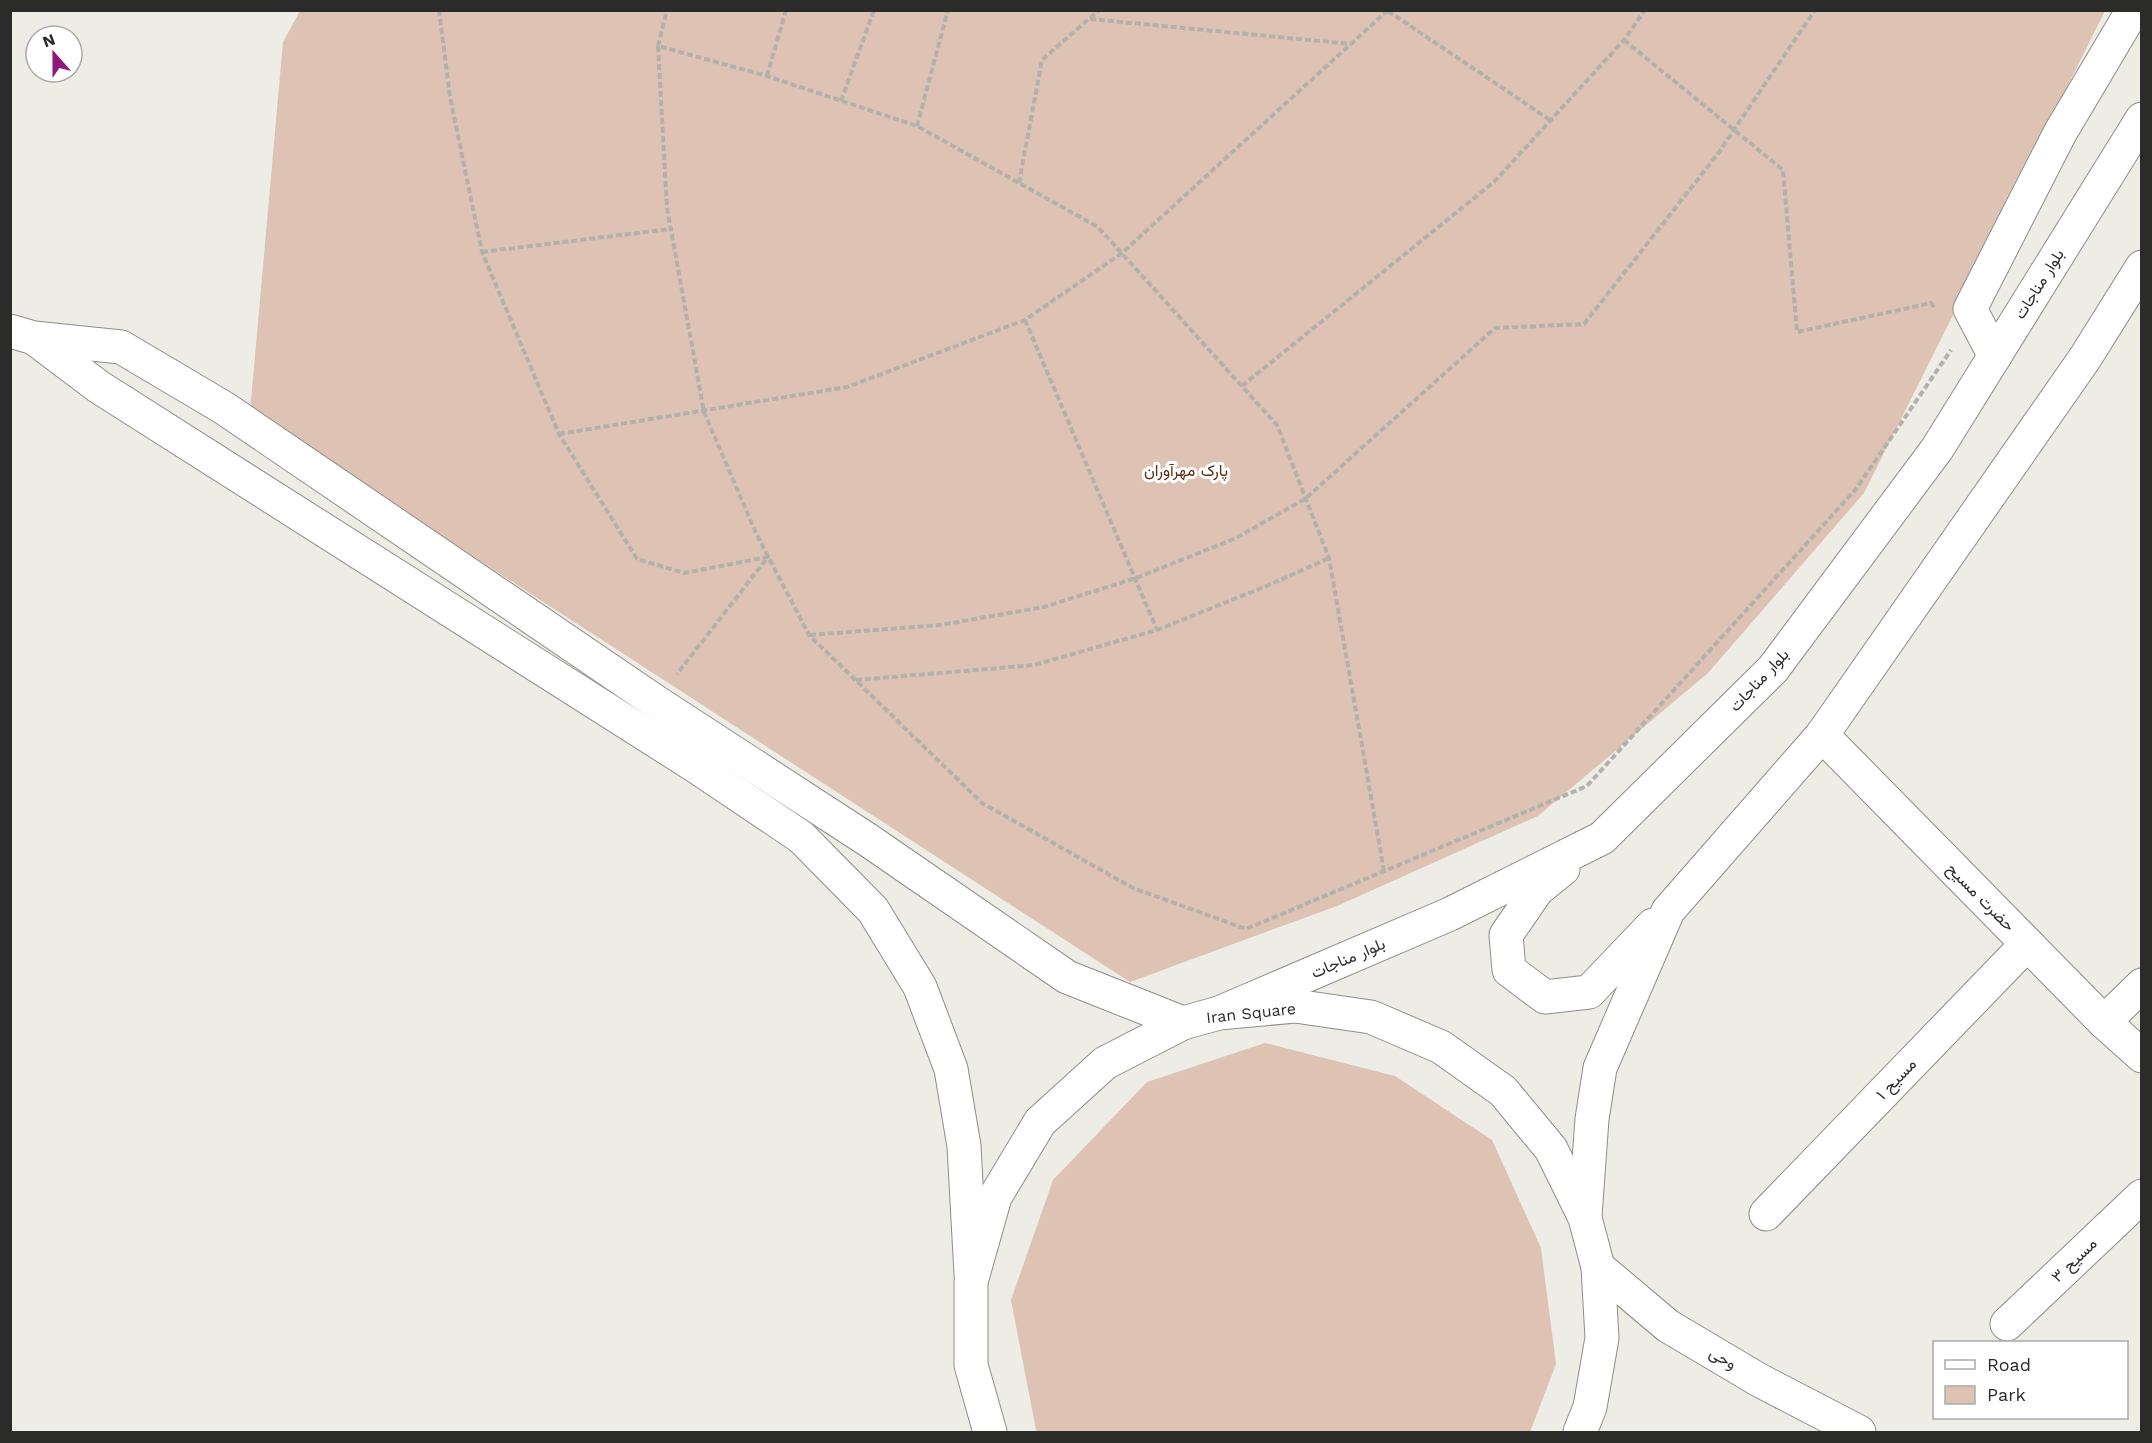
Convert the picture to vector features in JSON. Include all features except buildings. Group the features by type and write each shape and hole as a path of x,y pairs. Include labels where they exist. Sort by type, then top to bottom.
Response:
{"street":[{"path":"1995,356 1970,309 2060,133 2133,10"},
{"name":"بلوار مناجات","path":"1219,1013 1450,914 1602,838 1773,669 1937,449 2142,119"},
{"path":"1602,838 1537,890 1506,935 1509,970 1545,997 1589,992 1668,911 1822,735 2085,358 2142,267"},
{"path":"22,335 121,347 204,396 656,702 868,840 1067,977 1184,1023"},
{"path":"22,335 99,387 687,761 801,837 873,910 920,987 951,1069 964,1146 971,1282"},
{"name":"حضرت مسیح","path":"1822,735 2104,1022 2142,1056"},
{"path":"1585,1218 1592,1119 1600,1068 1668,911"},
{"name":"مسیح ۱","path":"1766,1214 2027,944"},
{"path":"2104,1022 2142,985"},
{"name":"Iran Square","path":"990,1432 971,1365 971,1282 995,1197 1040,1122 1105,1063 1184,1023 1219,1013 1295,1006 1371,1017 1441,1047 1503,1091 1551,1149 1585,1218 1598,1267 1602,1338 1590,1407 1580,1432"},
{"name":"مسیح ۳","path":"2007,1324 2142,1196"},
{"name":"وحی","path":"1598,1267 1668,1326 1759,1380 1859,1432"}],"path":[{"path":"439,10 450,97 482,252 559,434 637,559 684,573 768,557"},
{"path":"667,10 658,45 667,208 704,412 768,557 809,635 982,803 1133,888 1246,929 1587,786 1856,489 1953,348"},
{"path":"767,76 786,10"},
{"path":"841,100 874,10"},
{"path":"917,126 948,10"},
{"path":"1019,183 1042,60 1099,10"},
{"path":"1242,386 1494,182 1624,40 1645,10"},
{"path":"809,635 940,625 1044,607 1136,578 1234,539 1305,499 1496,328 1584,324 1717,156 1815,10"},
{"path":"559,434 847,387 1025,320 1122,253 1388,11 1550,120"},
{"path":"1090,19 1352,44"},
{"path":"1624,40 1783,170 1797,332 1931,303 1937,316"},
{"path":"658,45 767,76 917,126 1098,227 1277,425 1329,558 1384,871"},
{"path":"482,252 670,229"},
{"path":"1025,320 1157,630"},
{"path":"656,702 768,557"},
{"path":"855,680 1034,665 1157,630 1329,558"}],"green space":[{"name":"پارک مهرآوران","path":"300,11 2105,11 1864,493 1708,673 1538,816 1337,906 1130,982 250,412 283,42"},
{"path":"1265,1043 1395,1076 1492,1140 1541,1248 1556,1364 1530,1432 1039,1432 1036,1430 1011,1300 1053,1180 1147,1082"}]}
